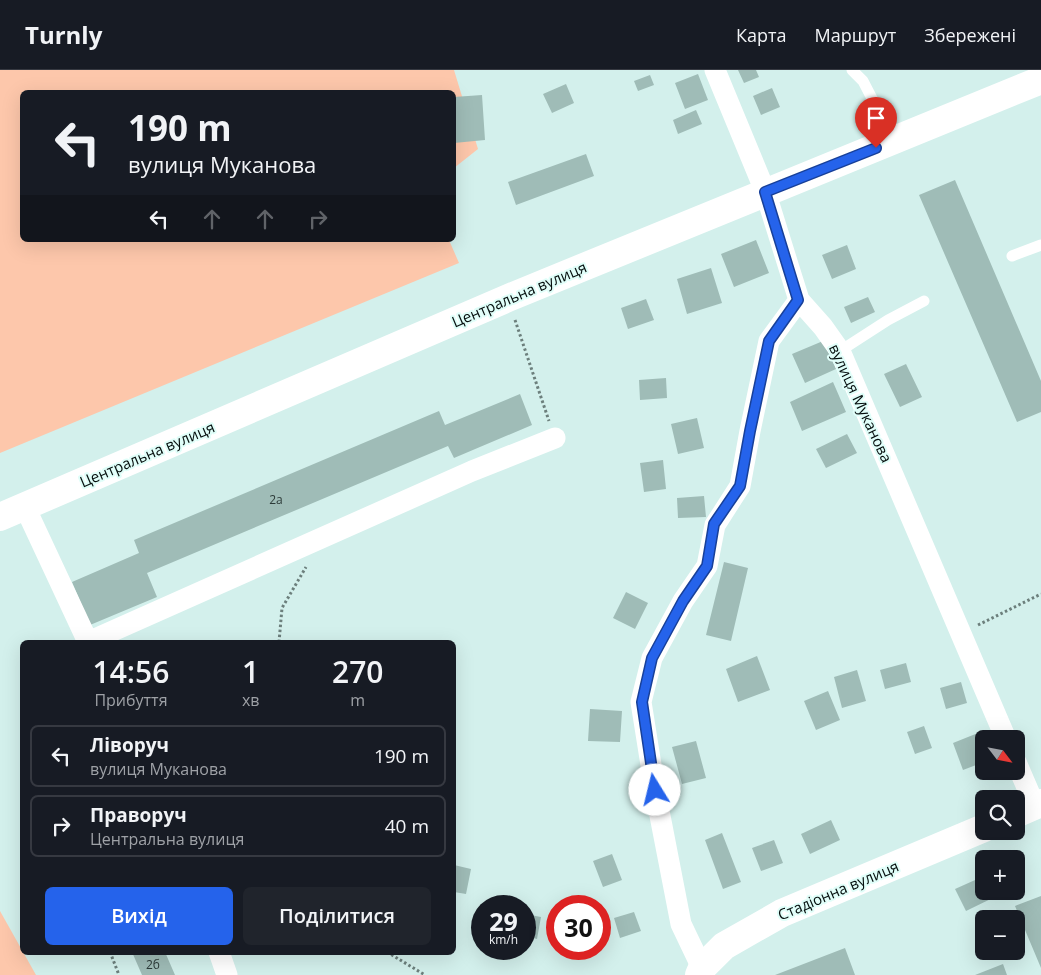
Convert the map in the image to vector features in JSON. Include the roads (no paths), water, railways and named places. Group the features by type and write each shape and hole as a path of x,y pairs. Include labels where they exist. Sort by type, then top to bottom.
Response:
{"main road":[{"name":"Центральна вулиця","path":"0,517 508,298 1041,80"},
{"name":"Стадіонна вулиця","path":"700,972 724,946 782,913 975,832"}],"street":[{"name":"вулиця Муканова","path":"715,70 765,192 798,300 823,327 840,351 1002,730"},
{"path":"700,972 681,924 655,790 642,702 652,658 683,601 707,566 714,524 740,486 769,341 798,300"},
{"path":"92,640 472,471 555,438"},
{"path":"25,507 87,640"},
{"path":"1022,780 1031,807"},
{"path":"220,955 227,975"}],"lane":[{"path":"852,70 863,81 894,141"},
{"path":"1012,256 1041,245"},
{"path":"840,351 888,320 924,301"}]}
